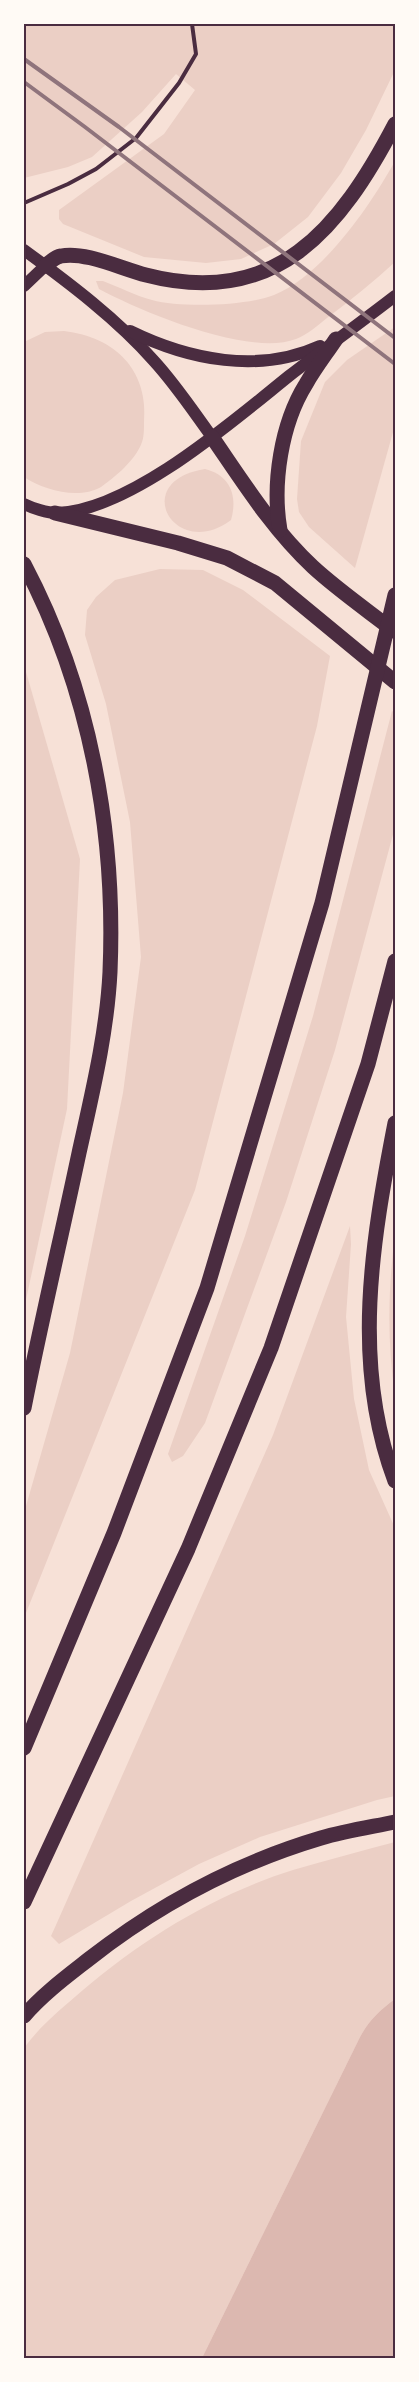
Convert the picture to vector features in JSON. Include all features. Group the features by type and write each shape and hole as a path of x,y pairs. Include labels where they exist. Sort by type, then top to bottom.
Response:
{"highway":[{"path":"45,266 60,256 78,256 147,276 205,284 241,280 263,274 283,264 319,236 378,157 395,124"},
{"path":"280,531 276,493 281,458 291,418 305,385 336,339"},
{"path":"212,437 280,531 313,567 395,632"},
{"path":"55,513 178,543 227,558 275,583 325,622 395,682"},
{"path":"24,564 65,661 90,740 111,874 110,974 100,1054 24,1408"},
{"path":"24,1748 114,1532 207,1288 322,903 395,596"},
{"path":"24,1902 188,1549 271,1348 368,1064 395,961"},
{"path":"395,1123 380,1199 368,1320 371,1382 386,1456 395,1481"},
{"path":"24,2016 40,1997 108,1944 163,1907 208,1882 321,1838 395,1822"}],"main road":[{"path":"24,250 117,325 154,360 179,390 212,437"},
{"path":"24,286 45,266"},
{"path":"24,504 55,513 80,510 126,492 147,481 212,437 336,339 394,297"},
{"path":"117,325 170,348 244,362 288,358 336,339"}],"lane":[{"path":"24,203 68,184 96,169 136,138 178,83 196,54 192,24"}],"shaded area":[{"path":"24,24 395,24 395,70 366,130 341,173 308,217 274,244 241,259 206,263 144,257 63,224 59,219 59,210 164,134 195,90 176,74 142,112 92,157 68,167 24,178"},
{"path":"395,161 395,262 312,330 296,339 276,343 251,342 224,337 168,320 99,289 96,281 103,281 152,300 164,303 196,305 247,302 274,295 310,272 327,256 359,218"},
{"path":"395,327 395,425 355,568 309,527 299,512 297,499 301,441 325,382 347,360"},
{"path":"64,331 99,340 125,359 141,387 144,404 143,438 141,446 131,461 101,487 82,493 61,492 41,486 24,477 24,342 45,332"},
{"path":"205,469 221,476 226,481 232,495 233,511 231,520 211,530 192,531 178,525 168,515 165,501 169,488 182,476"},
{"path":"160,569 203,570 243,590 330,656 317,726 195,1190 24,1618 24,1513 70,1353 123,1093 141,957 130,822 106,704 85,635 87,610 96,597 115,580"},
{"path":"24,665 80,859 67,1109 24,1309"},
{"path":"392,711 395,713 395,827 335,1050 286,1202 205,1423 183,1456 172,1462 168,1454 245,1236 313,1016"},
{"path":"350,1226 351,1244 346,1317 354,1399 369,1470 395,1528 395,1796 260,1837 199,1864 131,1901 59,1944 51,1936 273,1435"},
{"path":"395,1235 395,1396 392,1376 389,1315"},
{"path":"395,1842 395,1999 375,2016 360,2037 202,2358 24,2358 24,2048 37,2032 106,1971 156,1936 209,1905 264,1880 293,1870"},
{"path":"395,1999 395,2358 202,2358 360,2037 375,2016"}],"railway":[{"path":"24,59 119,127 395,338"},
{"path":"24,82 395,364"}]}
